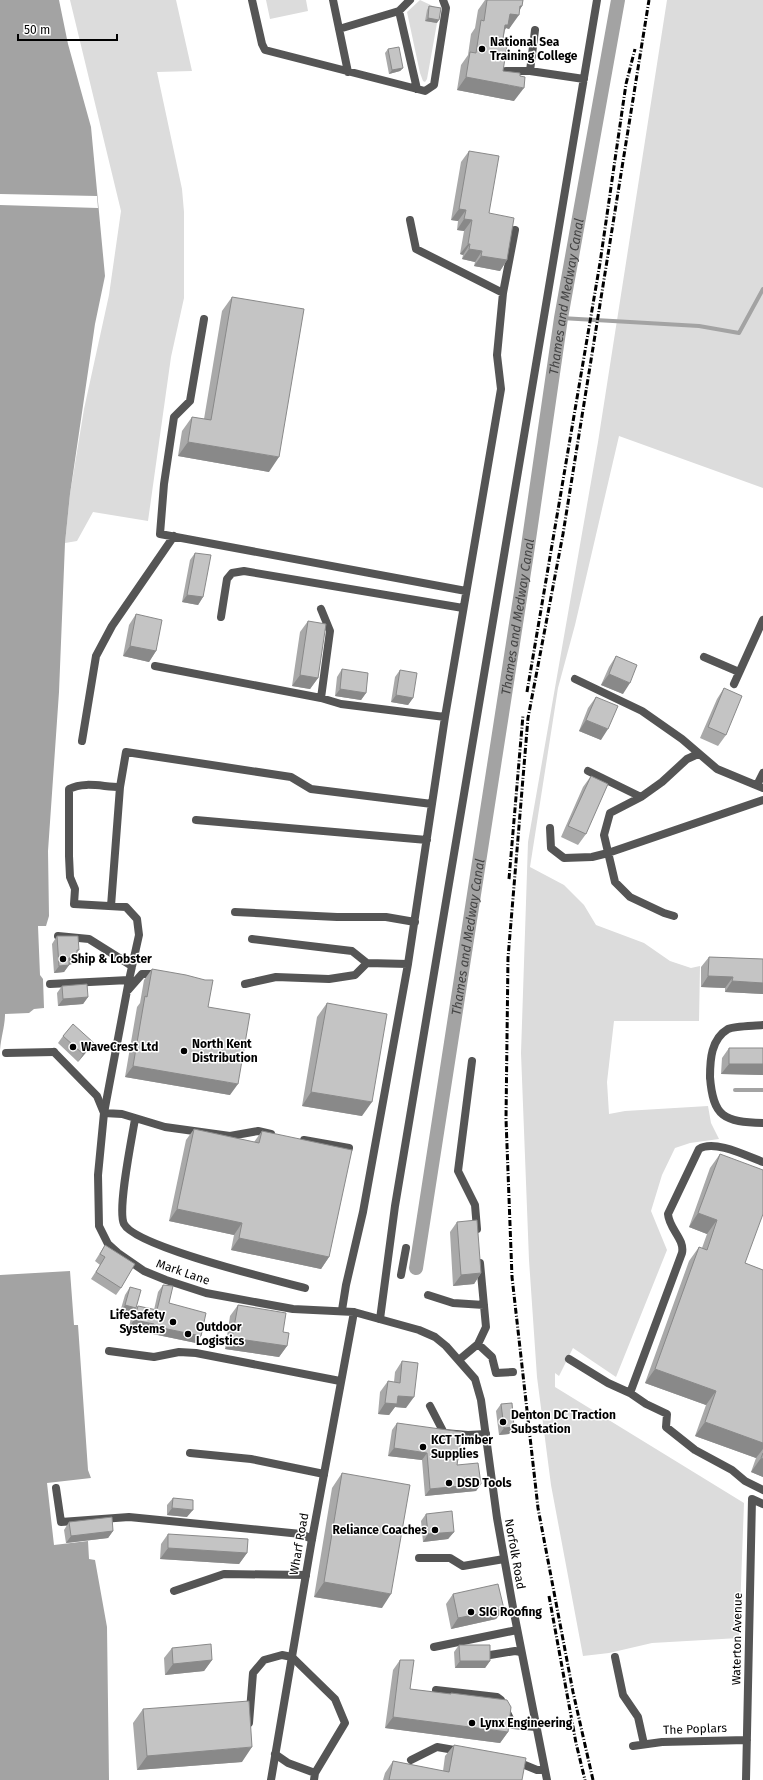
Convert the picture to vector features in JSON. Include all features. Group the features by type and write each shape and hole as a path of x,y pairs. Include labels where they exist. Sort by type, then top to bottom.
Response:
{"street":[{"path":"252,0 262,44 265,50 425,91 434,85 446,8 443,0"},
{"path":"333,0 348,72"},
{"path":"339,30 399,11 410,0"},
{"path":"380,1319 395,1206 597,0"},
{"path":"399,11 417,89"},
{"path":"530,70 535,30"},
{"path":"506,70 530,70 584,79"},
{"path":"410,220 416,249 503,293"},
{"path":"342,1310 346,1285 363,1212 408,964 444,717 501,389 497,355 503,293 515,230"},
{"path":"204,320 190,401 174,417 164,484 160,534 466,591"},
{"path":"82,741 96,656 112,626 174,536"},
{"path":"221,617 227,579 232,573 244,571 463,608"},
{"path":"321,609 330,631 321,698"},
{"path":"734,684 763,620"},
{"path":"704,657 739,672"},
{"path":"155,666 321,698 341,704 444,717"},
{"path":"575,679 642,711 682,739 717,769 760,787 763,773"},
{"path":"110,906 120,787 126,752 290,777 311,789 432,804"},
{"path":"674,916 664,913 630,897 615,882 604,835 610,813 641,797 662,782 687,759 698,754"},
{"path":"588,771 641,797"},
{"path":"120,787 102,787 85,784 69,789 69,856 70,877 75,889 74,904 126,908 137,919 139,935 104,1113 122,1114 165,1127 230,1136 258,1132 280,1136"},
{"path":"550,828 551,848 564,858 592,857 608,854 763,800"},
{"path":"196,820 427,840"},
{"path":"235,912 337,918 386,917 415,922"},
{"path":"58,936 89,939 132,966"},
{"path":"252,939 352,951 367,963 408,964"},
{"path":"245,984 276,977 329,979 356,975 367,963"},
{"path":"127,990 142,974 154,973 169,977"},
{"path":"50,984 129,980"},
{"path":"763,1025 729,1029 718,1040 711,1054 710,1077 712,1100 721,1112 727,1117 738,1121 763,1122"},
{"name":"Mark Lane","path":"6,1052 54,1052 97,1096 104,1113 98,1175 99,1226 108,1244 118,1253 144,1271 206,1293 293,1309 317,1311 342,1310 380,1319 430,1335 446,1346 460,1359"},
{"path":"472,1061 458,1171 475,1205 478,1236"},
{"path":"135,1118 124,1192 122,1218 124,1225 130,1231 148,1240 190,1257 304,1288"},
{"path":"296,1138 349,1148"},
{"path":"630,1393 682,1253 682,1245 671,1225 668,1214 699,1149 717,1146 763,1162"},
{"path":"401,1274 406,1248"},
{"path":"460,1359 478,1344 486,1327 479,1252"},
{"path":"428,1295 454,1304 484,1305"},
{"name":"Wharf Road","path":"271,1780 340,1381 354,1312"},
{"path":"478,1344 492,1357 496,1374 513,1372"},
{"path":"109,1351 154,1356 179,1352 196,1353 340,1381"},
{"name":"Norfolk Road","path":"460,1359 475,1379 481,1400 504,1559 547,1780"},
{"path":"569,1359 608,1383 630,1393 646,1404 667,1414 666,1427 693,1448 732,1470 741,1479 763,1490"},
{"path":"430,1406 444,1433 468,1436 486,1434"},
{"path":"190,1453 251,1460 324,1474"},
{"path":"56,1488 61,1522 129,1517 301,1534 312,1539"},
{"name":"Waterton Avenue","path":"746,1780 752,1499 763,1504"},
{"path":"419,1558 450,1558 463,1566 504,1559"},
{"path":"174,1591 224,1574 306,1575"},
{"path":"434,1647 517,1630"},
{"path":"490,1655 515,1651 521,1652"},
{"path":"249,1724 253,1673 264,1660 282,1656 292,1657 335,1699 345,1723 314,1776 288,1764 275,1754"},
{"path":"615,1657 623,1695 637,1714 644,1744"},
{"path":"436,1690 497,1697 501,1700 513,1725 536,1726"},
{"name":"The Poplars","path":"633,1746 644,1744 747,1740"},
{"path":"411,1760 437,1746 466,1752"},
{"path":"510,1760 517,1761 537,1770 544,1770"}],"shaded area":[{"path":"0,0 59,0 68,44 91,127 105,276 95,324 70,494 65,543 59,692 48,851 49,916 46,926 38,926 40,975 43,979 44,1008 34,1009 29,1013 5,1014 0,1050"},
{"path":"70,0 176,0 192,71 157,72 182,189 184,212 184,298 171,357 148,521 93,512 77,541 65,543 70,494 84,409 109,295 121,211"},
{"path":"266,0 306,0 308,11 270,19"},
{"path":"420,0 437,8 437,23 427,79 425,82 423,81 420,73 407,12"},
{"path":"667,0 763,0 763,488 619,436 575,625 558,688 530,867 564,885 584,905 596,925 644,943 670,961 691,968 700,966 699,1021 614,1021 607,1082 609,1114 625,1111 708,1106 711,1123 719,1139 690,1143 675,1148 662,1175 651,1211 667,1250 616,1377 573,1348 559,1376 555,1373 555,1387 744,1503 739,1638 652,1643 609,1653 583,1656 551,1485 537,1377 529,1260 521,1053 528,842 598,442"},
{"path":"70,1271 74,1325 78,1325 88,1470 91,1478 47,1483 54,1545 88,1541 89,1559 95,1560 107,1627 109,1780 0,1780 0,1275"}],"pier":[{"path":"0,194 97,196 98,208 0,205"}],"building":[{"name":"National Sea Training College","path":"487,0 523,0 522,6 520,6 519,15 510,14 508,25 505,25 502,45 507,46 503,71 520,73 520,76 525,77 524,88 466,77 470,52 476,53 481,20 484,21"},
{"path":"429,6 441,8 439,20 428,18"},
{"path":"399,47 403,68 392,70 388,49"},
{"path":"469,151 499,156 489,213 514,218 507,260 481,256 482,251 469,249 470,244 468,244 472,220 464,219 466,210 459,209"},
{"path":"232,297 304,309 279,457 188,442 192,417 211,420"},
{"path":"195,553 211,555 203,597 187,595"},
{"path":"136,614 162,620 156,651 130,646"},
{"path":"308,621 326,624 318,678 300,675"},
{"path":"616,656 637,665 630,683 609,674"},
{"path":"342,669 368,673 366,693 340,689"},
{"path":"400,670 417,673 413,698 396,695"},
{"path":"724,688 742,696 726,735 708,727"},
{"path":"596,697 618,706 608,729 586,720"},
{"path":"591,776 608,784 586,834 568,826"},
{"name":"Ship & Lobster","path":"57,936 78,936 79,950 77,950 77,957 69,958 69,965 59,966"},
{"path":"709,957 763,959 763,983 732,981 733,977 708,976"},
{"name":"North Kent Distribution","path":"152,969 205,980 213,980 208,1007 250,1014 238,1084 133,1066 145,996 147,997"},
{"path":"87,984 88,997 63,999 62,986"},
{"path":"327,1003 387,1014 372,1102 311,1092"},
{"path":"73,1024 94,1043 83,1054 63,1036"},
{"path":"729,1048 763,1048 763,1064 729,1064"},
{"path":"194,1129 259,1143 262,1131 352,1150 329,1257 239,1238 242,1223 177,1209"},
{"path":"720,1154 763,1170 763,1214 745,1263 763,1270 763,1443 705,1422 716,1391 655,1369 699,1247 707,1250 717,1220 698,1213"},
{"path":"477,1220 481,1273 461,1275 457,1222"},
{"path":"105,1245 135,1264 121,1288 96,1272 105,1257 100,1254"},
{"path":"163,1285 173,1286 169,1303 206,1313 201,1336 153,1326 154,1324 134,1320 138,1306 157,1310"},
{"path":"130,1287 141,1290 136,1308 125,1305"},
{"path":"238,1305 286,1313 283,1332 289,1333 287,1346 232,1338"},
{"path":"402,1361 418,1363 414,1397 398,1396 397,1404 385,1403 388,1381 400,1383"},
{"path":"512,1403 514,1427 504,1428 501,1404"},
{"path":"397,1423 462,1432 457,1465 478,1463 481,1484 430,1489 427,1453 394,1448"},
{"path":"342,1473 410,1485 391,1594 324,1582"},
{"path":"173,1498 193,1500 193,1510 172,1508"},
{"path":"452,1511 454,1532 428,1534 426,1514"},
{"path":"112,1517 113,1531 71,1536 69,1522"},
{"path":"168,1534 248,1539 247,1553 168,1548"},
{"path":"498,1584 504,1609 458,1618 453,1594"},
{"path":"211,1644 212,1660 173,1664 172,1648"},
{"path":"459,1645 490,1645 490,1661 460,1661"},
{"path":"400,1660 414,1660 410,1689 507,1700 511,1707 508,1732 393,1717"},
{"path":"249,1701 252,1747 147,1756 143,1709"},
{"path":"454,1745 526,1758 522,1780 389,1780 393,1761 449,1772"}],"waterway":[{"name":"Thames and Medway Canal","path":"416,1268 527,553 561,318 618,0"},
{"path":"561,318 699,326 739,333 763,289"},
{"path":"735,1090 763,1090"}],"railway":[{"path":"593,1780 573,1692 538,1508 512,1277 506,1119 508,958 528,718 563,534 649,0"},
{"path":"527,692 600,263 626,84 635,49"},
{"path":"509,879 523,715"},
{"path":"549,1596 576,1743 585,1780"}],"place":[{"name":"National Sea Training College","path":"482,49"},
{"name":"Ship & Lobster","path":"63,959"},
{"name":"WaveCrest Ltd","path":"73,1047"},
{"name":"North Kent Distribution","path":"184,1051"},
{"name":"LifeSafety Systems","path":"173,1322"},
{"name":"Outdoor Logistics","path":"188,1334"},
{"name":"Denton DC Traction Substation","path":"503,1422"},
{"name":"KCT Timber Supplies","path":"423,1447"},
{"name":"DSD Tools","path":"449,1483"},
{"name":"Reliance Coaches","path":"435,1530"},
{"name":"SIG Roofing","path":"471,1612"},
{"name":"Lynx Engineering","path":"472,1723"}]}
